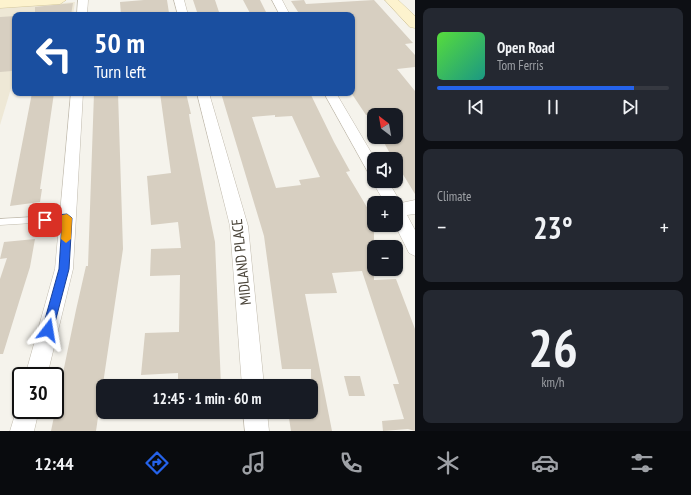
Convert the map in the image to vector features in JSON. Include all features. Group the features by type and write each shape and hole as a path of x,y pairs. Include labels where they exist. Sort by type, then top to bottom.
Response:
{"street":[{"path":"0,4 60,0"},
{"path":"82,12 83,0"},
{"path":"179,0 182,12"},
{"path":"277,0 283,12"},
{"path":"391,0 415,24"},
{"path":"38,367 64,269 77,96"},
{"name":"MIDLAND PLACE","path":"205,96 239,226 252,379"},
{"path":"332,96 367,158"},
{"path":"403,207 415,207"},
{"path":"403,223 415,248"},
{"path":"22,431 25,419"},
{"path":"256,419 257,431"}],"lane":[{"path":"0,222 67,218"}],"shaded area":[{"path":"75,2 73,12 12,12 12,85 0,125 0,8"}],"building":[{"path":"167,0 169,12 121,12 120,2"},
{"path":"193,0 215,0 219,12 197,12"},
{"path":"243,0 260,0 266,12 249,12"},
{"path":"304,0 306,4 374,0 413,43 405,44 415,55 415,67 397,69 415,91 415,194 403,174 403,152 389,152 385,144 403,144 403,108 367,108 366,115 353,96 355,96 355,12 298,12 291,1"},
{"path":"73,3 72,12 35,12 35,7"},
{"path":"12,16 12,71 0,72 0,17"},
{"path":"31,96 54,96 40,189 42,189 40,202 10,206"},
{"path":"94,96 118,96 123,249 104,379 96,379 96,419 98,419 96,431 51,431 53,419 64,419 64,368 86,266 88,266"},
{"path":"160,96 187,96 191,114 189,114 190,121 215,242 221,379 178,379 178,373 141,375 145,333 179,332 180,275 150,276 151,249 181,248 178,222 151,225 147,176 171,173"},
{"path":"222,96 311,96 350,171 346,172 367,207 367,232 374,232 374,240 367,240 367,276 374,276 374,280 396,279 415,329 415,431 408,429 383,431 382,421 404,419 393,384 399,384 362,271 332,273 337,293 305,294 332,431 291,431 289,419 318,419 318,379 311,379 311,369 282,369 264,236","holes":["275,115 275,117 292,116 320,177 299,180 301,185 276,188 252,117"]},
{"path":"35,239 30,267 3,354 0,354 0,279 7,258 0,259 4,242"},
{"path":"344,376 360,376 365,396 349,396"}],"slow traffic":[{"path":"62,218 67,218 66,239"}],"route":[{"path":"45,220 67,218 64,269 48,330"}]}
